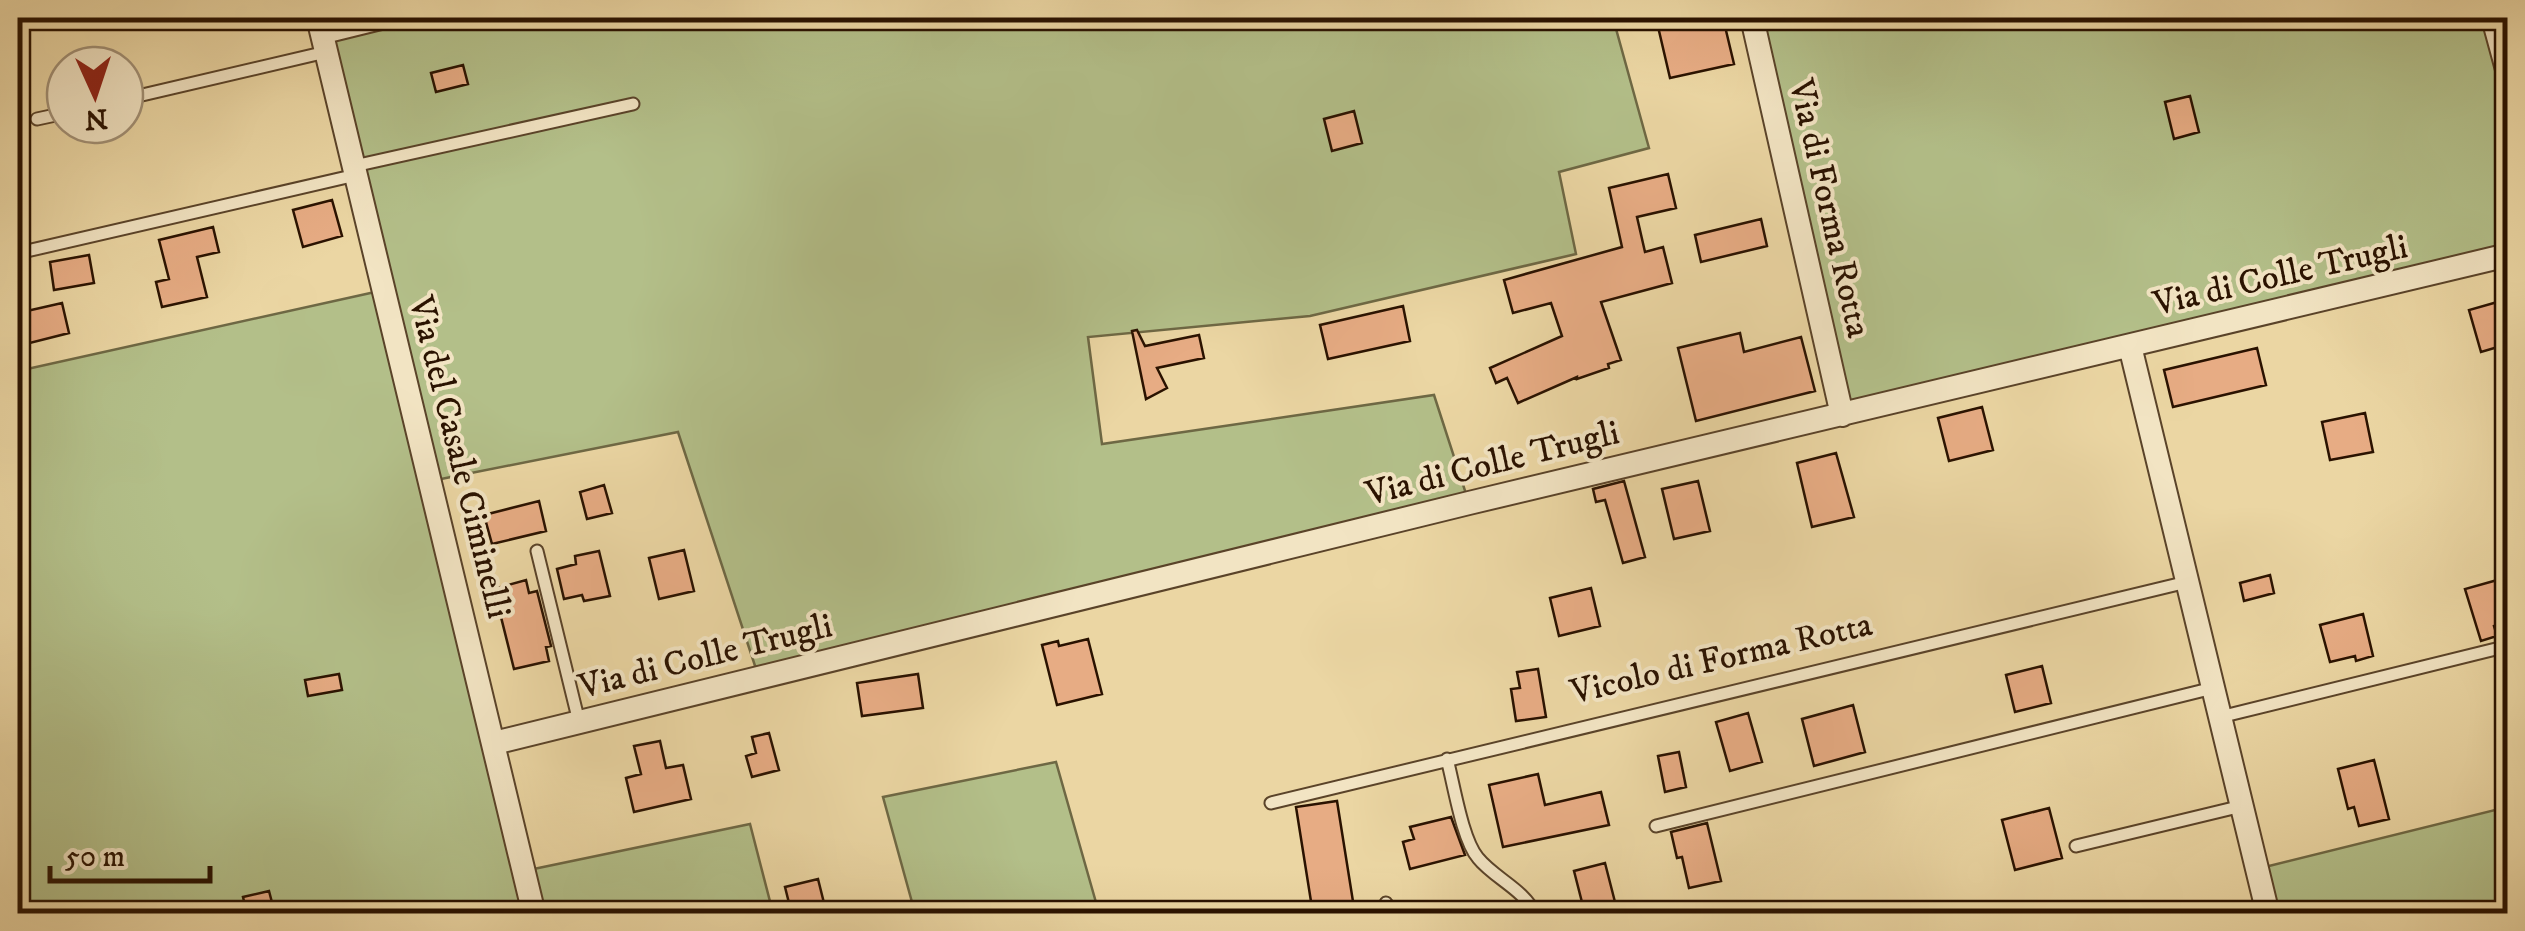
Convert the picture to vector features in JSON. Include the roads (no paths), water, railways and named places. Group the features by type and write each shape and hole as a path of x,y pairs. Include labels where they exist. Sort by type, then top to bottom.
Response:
{"street":[{"name":"Via di Forma Rotta","path":"1752,18 1842,415"},
{"path":"2493,18 2508,73"},
{"name":"Via del Casale Ciminelli","path":"322,36 534,914"},
{"name":"Via di Colle Trugli","path":"494,743 1411,517 2508,255"},
{"path":"2130,346 2268,914"}],"lane":[{"path":"145,93 322,36 404,18"},
{"path":"18,253 633,104"},
{"path":"37,120 45,118"},
{"path":"536,551 579,722"},
{"name":"Vicolo di Forma Rotta","path":"1271,802 2187,582"},
{"path":"2220,717 2508,646"},
{"path":"1656,826 2213,688"},
{"path":"1447,759 1474,853 1527,901 1535,914"},
{"path":"2076,846 2242,806"}]}
